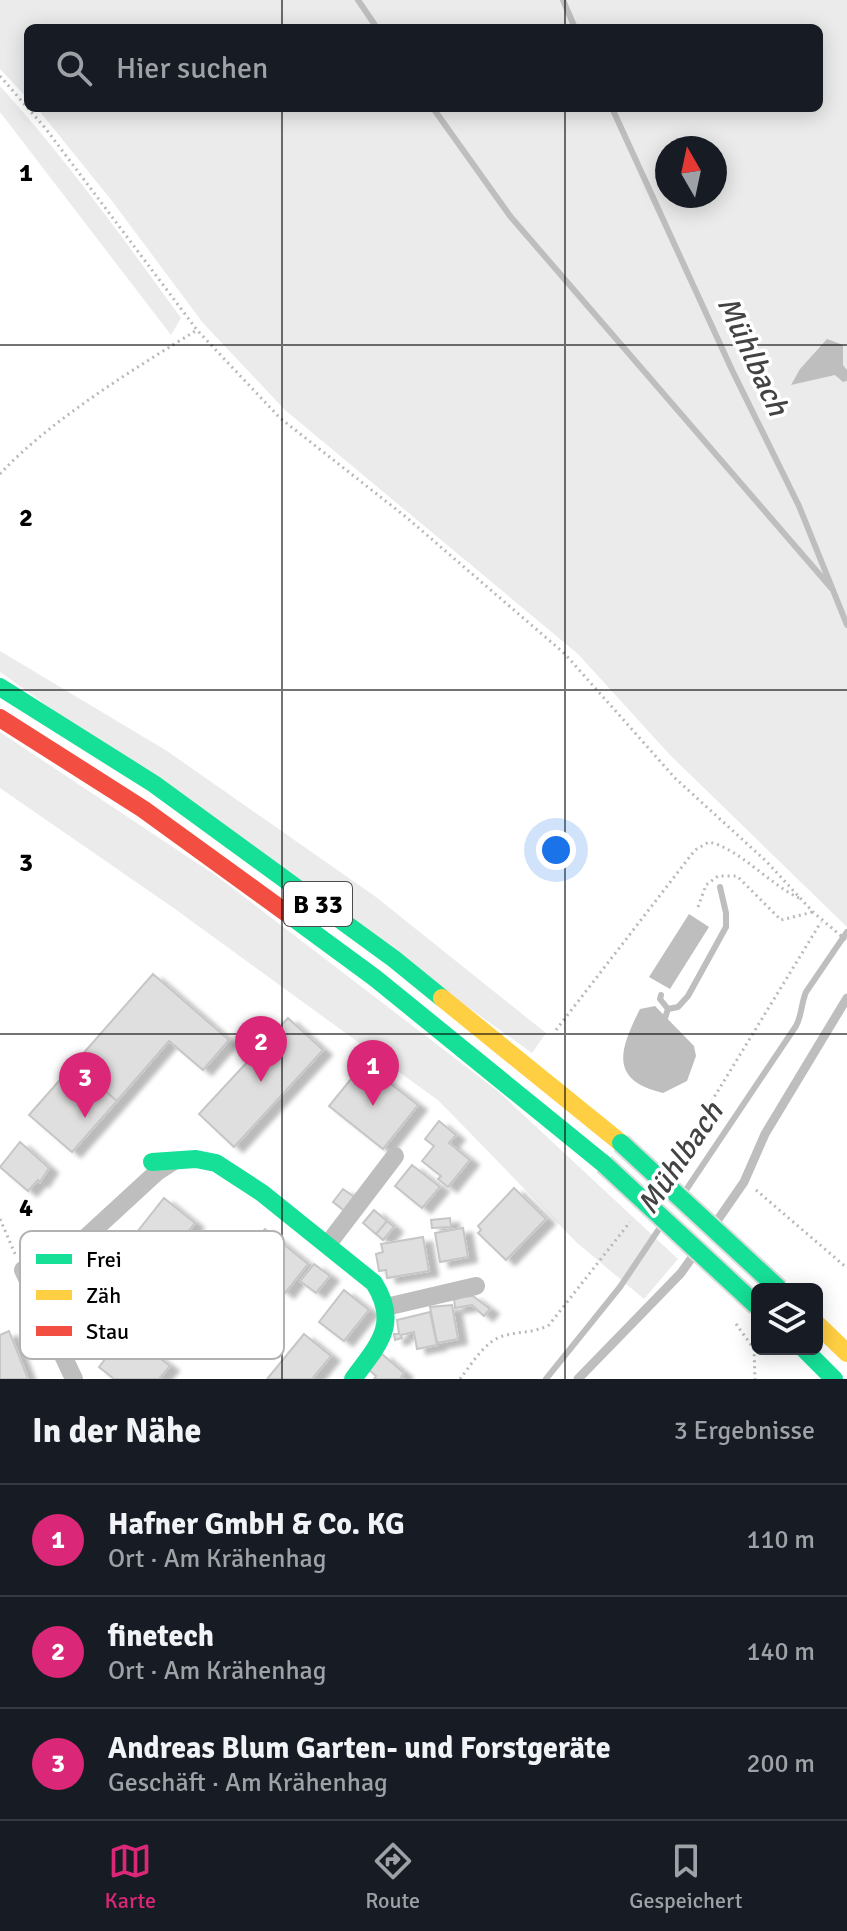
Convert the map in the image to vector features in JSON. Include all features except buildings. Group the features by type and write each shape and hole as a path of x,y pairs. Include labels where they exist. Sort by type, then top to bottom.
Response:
{"main road":[{"name":"B 33","path":"0,687 154,784 394,959 621,1143 773,1283"},
{"name":"B 33","path":"0,718 143,809 375,978 604,1164 751,1300"},
{"path":"152,1162 196,1159 216,1163 262,1193 374,1283 382,1294 387,1324 383,1336 353,1379"},
{"path":"823,1330 842,1348"},
{"path":"810,1355 834,1379"}],"street":[{"path":"328,1244 395,1156"},
{"path":"93,1231 157,1172 176,1159"},
{"path":"386,1307 476,1286"},
{"path":"65,1359 74,1379"}],"lane":[{"path":"578,1379 681,1273 744,1182 765,1134 847,998"}],"path":[{"path":"0,76 24,104"},
{"path":"31,112 197,330 280,418 406,517 565,654 675,778 847,941"},
{"path":"0,474 18,455 92,399 197,330"},
{"path":"556,1030 695,850 709,842 723,845 786,892 802,900"},
{"path":"698,907 706,885 718,876 737,876 781,920 813,912"},
{"path":"677,1159 822,920"},
{"path":"744,1182 767,1198 847,1268"},
{"path":"460,1379 497,1338 538,1331 549,1325 636,1213"},
{"path":"0,1219 20,1263"},
{"path":"732,1318 754,1349 755,1379"}],"shaded area":[{"path":"0,0 847,0 847,927 670,755 578,654 285,410 203,323 112,201 40,112 823,112 823,24 24,24 24,95 0,69"},
{"path":"0,86 71,170 181,318 171,335 0,112"},
{"path":"827,339 843,345 847,381 843,382 835,375 791,385 800,369"},
{"path":"0,651 167,751 376,897 546,1033 532,1053 0,672"},
{"path":"0,732 218,877 499,1092 678,1259 644,1299 576,1242 439,1101 175,909 0,788"},
{"path":"689,914 709,927 670,989 649,977"},
{"path":"655,1006 694,1046 696,1056 687,1081 663,1093 633,1080 623,1061 627,1037 640,1009"}],"waterway":[{"path":"358,0 374,24"},
{"name":"Mühlbach","path":"563,0 573,24"},
{"path":"436,112 510,216 833,590"},
{"name":"Mühlbach","path":"614,112 732,370 799,506 847,625"},
{"path":"665,1018 668,1009 678,1007 688,996 726,927 720,887"},
{"name":"Mühlbach","path":"686,1190 796,1026 806,992 847,932"},
{"path":"661,995 660,999 668,1009"},
{"name":"Mühlbach","path":"546,1379 620,1287 659,1229"}],"traffic: fast":[{"path":"0,687 154,784 394,959 442,998"},
{"path":"292,917 375,978 604,1164"},
{"path":"621,1143 773,1283"},
{"path":"152,1162 196,1159 216,1163 262,1193 374,1283 385,1311 383,1334 353,1379"},
{"path":"604,1164 751,1300"},
{"path":"810,1355 834,1379"}],"traffic: slow":[{"path":"442,998 621,1143"},
{"path":"823,1330 847,1353"}],"traffic: jam":[{"path":"0,718 143,809 292,917"}],"place":[{"name":"finetech","path":"261,1082"},
{"name":"Hafner GmbH & Co. KG","path":"373,1106"},
{"name":"Andreas Blum Garten- und Forstgeräte","path":"85,1118"}]}
